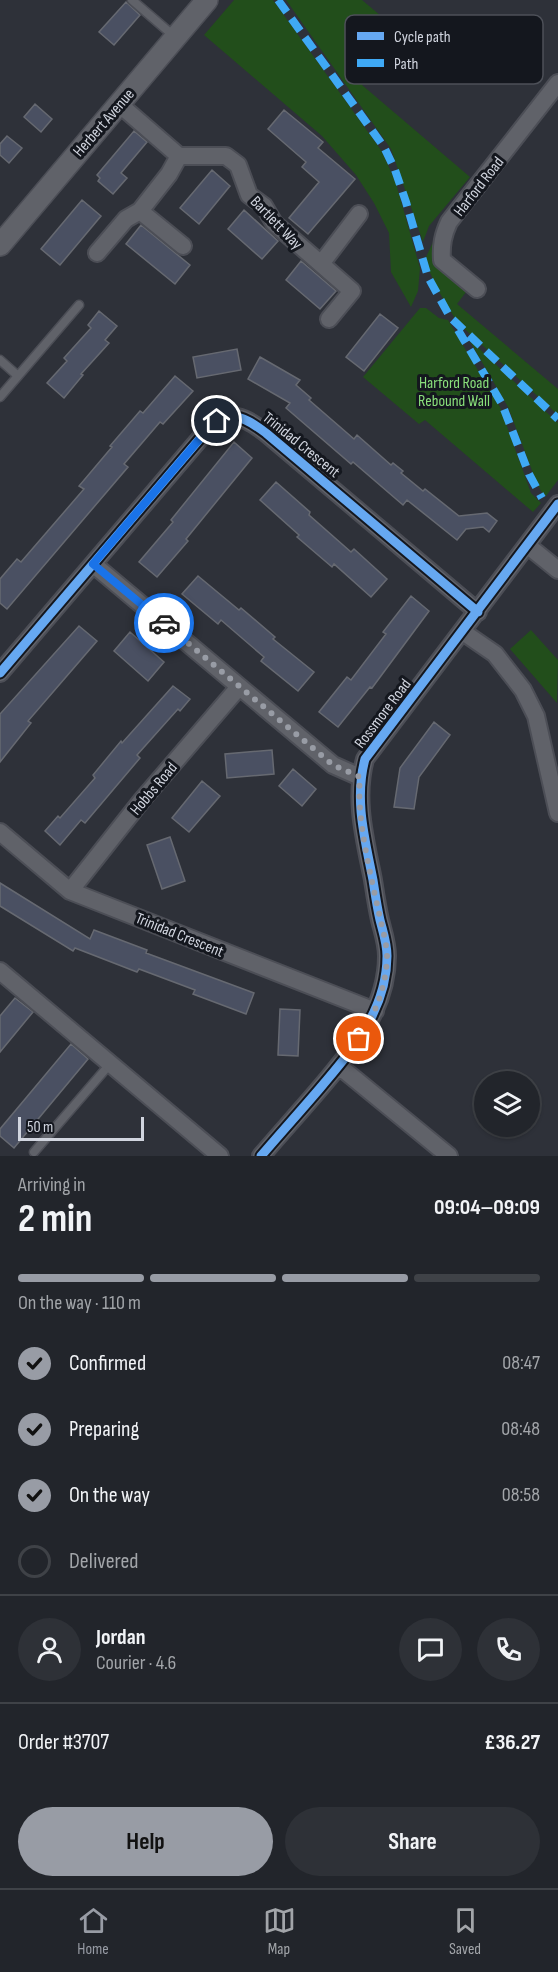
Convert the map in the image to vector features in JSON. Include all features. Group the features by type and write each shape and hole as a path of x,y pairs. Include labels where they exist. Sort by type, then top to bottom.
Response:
{"street":[{"name":"Herbert Avenue","path":"0,245 207,0"},
{"name":"Harford Road","path":"477,289 442,260 441,244 444,233 449,222 558,83"},
{"path":"97,253 126,219 140,211 169,174 179,156 119,104"},
{"name":"Bartlett Way","path":"179,156 226,156 238,165 249,195 264,206 274,223 352,291 329,320"},
{"path":"140,211 183,246"},
{"path":"321,264 359,214"},
{"name":"Trinidad Crescent","path":"0,674 203,435 217,421 236,416 252,422 266,432 478,612"},
{"name":"Rossmore Road","path":"261,1156 339,1066 359,1039 375,1011 386,973 387,945 380,920 360,811 360,777 365,759 558,504"},
{"path":"527,545 558,570"},
{"path":"93,564 333,765 360,777"},
{"path":"463,632 495,654 523,690 536,716 558,813"},
{"name":"Hobbs Road","path":"70,891 142,800 239,687"},
{"name":"Trinidad Crescent","path":"0,832 70,891 375,1011"},
{"path":"0,971 220,1156"},
{"path":"339,1066 449,1156"}],"lane":[{"path":"132,0 175,38"},
{"path":"0,397 79,304"},
{"path":"0,360 18,376"},
{"path":"34,1152 110,1064"}],"green space":[{"path":"234,0 273,0 381,150 395,180 420,268 418,291 411,307 391,272 389,233 356,175 322,136 204,35"},
{"path":"286,0 362,0 380,15 345,15 345,84"},
{"path":"345,84 363,84 470,177 429,226 423,242 391,149"},
{"path":"434,240 434,248 469,288 457,304 558,389 558,415 457,322 427,266 426,257"},
{"name":"Harford Road Rebound Wall","path":"420,308 426,308 439,318 448,320 500,407 531,493 541,503 533,512 425,420 419,424 363,377"},
{"path":"468,338 558,423 558,480 546,496 536,481 508,407"},
{"path":"531,630 558,660 557,703 510,649"}],"building":[{"path":"126,2 140,15 114,45 99,32"},
{"path":"35,104 52,119 41,132 24,117"},
{"path":"284,110 323,142 318,148 355,179 308,234 289,218 319,182 302,167 306,162 268,129"},
{"path":"134,131 147,142 121,173 127,178 113,194 98,181 100,178 97,175"},
{"path":"7,136 22,148 9,163 0,155 0,144"},
{"path":"212,170 230,186 199,224 180,208"},
{"path":"82,200 101,216 60,265 41,249"},
{"path":"244,210 278,241 262,259 228,229"},
{"path":"141,225 190,265 175,284 126,244"},
{"path":"301,261 336,291 320,309 286,280"},
{"path":"99,311 117,326 105,340 109,343 81,374 83,375 64,398 47,383 67,361 64,358 91,328 88,325"},
{"path":"380,314 398,328 364,371 346,357"},
{"path":"237,349 241,370 197,378 193,357"},
{"path":"260,357 300,380 296,385 311,398 309,400 354,439 357,435 391,465 393,463 403,471 401,473 423,491 425,489 459,516 487,513 497,521 489,532 483,527 466,529 457,540 407,500 403,505 286,408 290,403 248,379"},
{"path":"175,376 193,391 163,424 160,422 124,464 128,467 7,609 0,603 0,579 17,559 21,562 84,489 79,486 112,447 110,446 140,411 143,413"},
{"path":"234,442 252,458 157,577 139,562 173,522 171,520"},
{"path":"276,482 351,552 354,549 387,579 371,597 334,564 332,567 297,537 299,535 260,500"},
{"path":"198,576 239,610 241,608 275,637 273,639 314,672 298,691 261,661 264,657 221,620 218,624 182,594"},
{"path":"411,596 429,611 372,688 370,687 338,727 319,712 347,677 351,680 386,634 383,632"},
{"path":"79,626 97,641 28,721 31,723 0,762 0,714"},
{"path":"130,632 164,662 148,681 114,651"},
{"path":"173,686 190,699 180,711 178,709 137,755 140,758 85,823 81,820 60,845 45,831 58,816 60,818 95,778 93,775 121,741 122,743"},
{"path":"434,722 450,735 419,777 414,809 394,807 400,768"},
{"path":"272,750 274,774 227,778 225,754"},
{"path":"293,769 316,789 302,806 279,786"},
{"path":"202,781 220,796 189,832 172,818"},
{"path":"170,837 185,881 162,889 147,845"},
{"path":"0,883 90,939 94,930 147,950 146,953 254,993 246,1014 193,994 195,990 139,969 137,972 75,948 73,951 0,906"},
{"path":"15,998 33,1012 0,1052 0,1016"},
{"path":"280,1009 300,1010 298,1056 278,1055"},
{"path":"71,1044 88,1059 14,1148 0,1136 0,1129"}],"marked path":[{"path":"278,0 384,147 406,202 428,277 450,317 558,419"},
{"path":"458,330 502,404 529,474 542,498"}],"cycle path":[{"path":"0,673 203,435 219,421 233,417 248,421 266,433 478,612"},
{"path":"261,1156 353,1048 381,996 387,951 362,819 360,789 365,759 558,504"}],"way so far":[{"path":"164,623 333,765 360,777 360,811 380,920 387,945 387,959 386,973 375,1011 359,1039"}],"route":[{"path":"164,623 93,564 217,421"}]}
